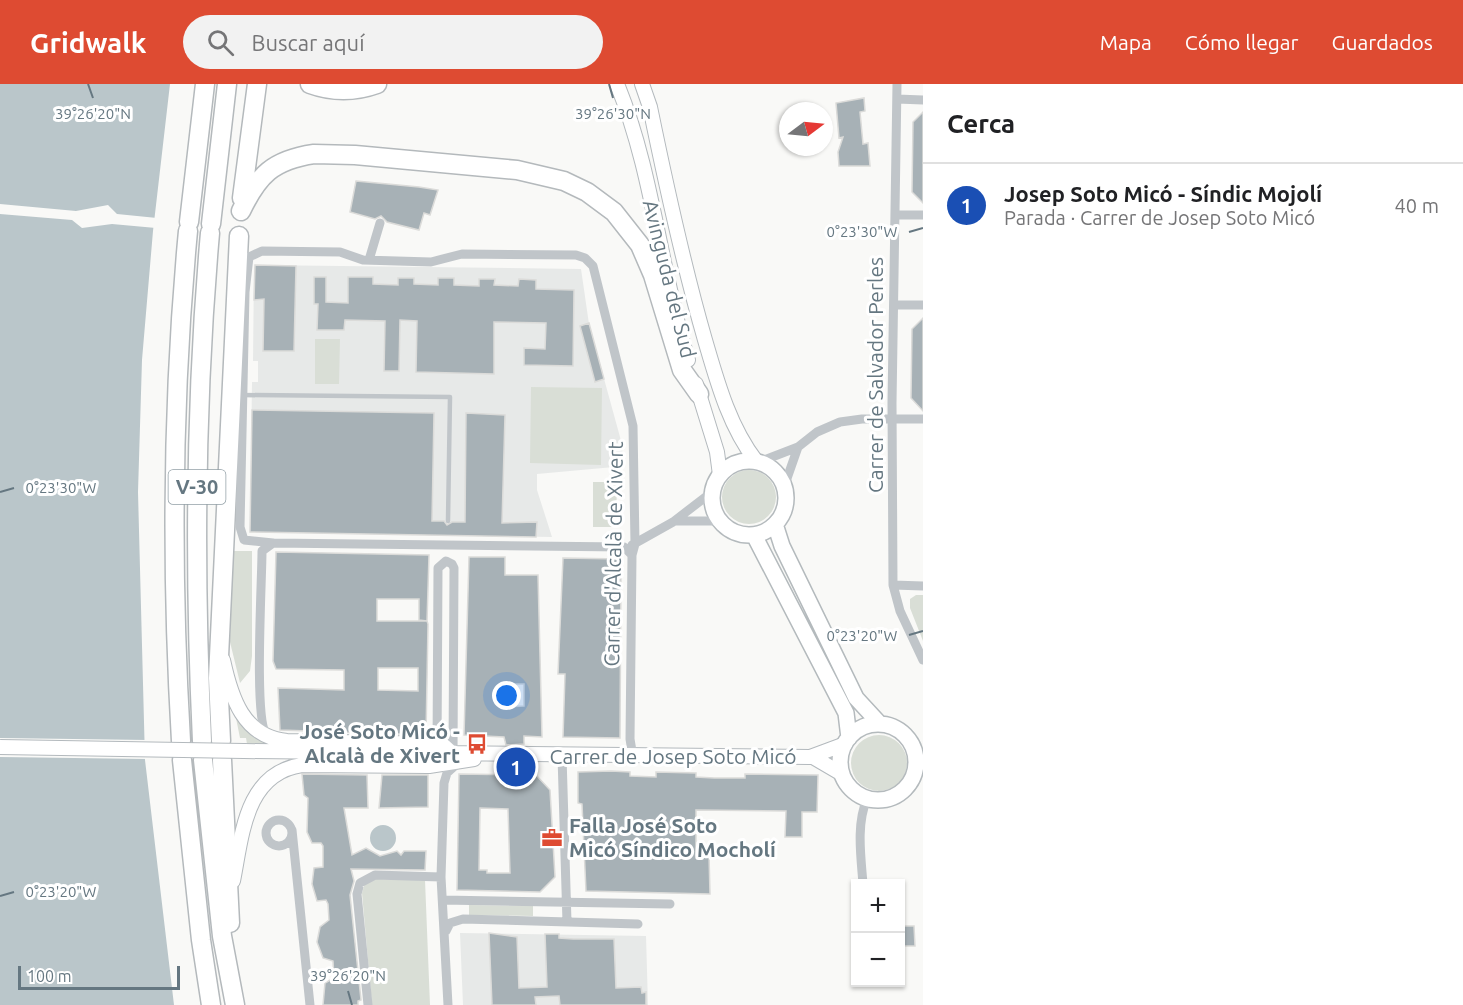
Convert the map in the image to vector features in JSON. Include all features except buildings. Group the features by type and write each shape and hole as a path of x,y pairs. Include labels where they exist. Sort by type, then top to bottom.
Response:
{"highway":[{"name":"V-30","path":"181,741 174,519 176,420 189,227 205,84"},
{"name":"V-30","path":"202,741 196,519 198,420 210,229 227,84"},
{"path":"221,741 219,640 240,225 257,84"},
{"path":"310,84 322,89 344,91 377,84"},
{"path":"240,225 252,187 269,170 292,158 314,154 503,168 564,181 598,198 618,216 635,237 653,275 682,370 699,394"},
{"path":"182,760 198,917 211,1005"},
{"path":"203,760 222,936 235,1005"},
{"path":"222,760 230,893 230,939 227,955"}],"main road":[{"path":"757,462 775,471 784,488 785,507 775,524 754,535 739,534 720,521 713,508 712,492 720,475 734,464 757,462"},
{"path":"775,524 782,546 856,698 880,724 899,730 918,748 916,766 909,785"},
{"path":"754,535 846,713 847,741"},
{"path":"880,724 859,729 847,741 840,758 842,774 852,789 867,799 887,800 923,776"}],"street":[{"name":"Avinguda del Sud","path":"617,84 632,126 678,324 717,452 720,475"},
{"name":"Avinguda del Sud","path":"642,84 651,107 692,297 717,380 742,443 757,462"},
{"name":"Carrer de Salvador Perles","path":"897,84 894,585 900,612 923,660"},
{"path":"897,99 923,100"},
{"path":"895,215 923,215"},
{"path":"369,260 380,224"},
{"name":"Carrer d'Alcalà de Xivert","path":"243,395 247,262 252,254 262,251 344,253 369,260 431,262 462,254 576,255 585,258 593,266 598,283 633,426 635,544 632,555 630,739 633,757"},
{"path":"894,305 923,305"},
{"path":"243,395 241,535 250,542 443,547 624,547 635,544 673,522 712,492"},
{"path":"757,462 798,447 817,432 840,422 923,419"},
{"path":"784,488 798,447"},
{"path":"673,522 693,519 720,521"},
{"path":"268,736 262,724 260,669 262,551 273,543"},
{"path":"437,749 438,568 443,547"},
{"path":"443,547 453,549 456,759 444,783 441,877 447,1005"},
{"path":"624,547 632,555"},
{"path":"438,568 446,561 453,564 454,568"},
{"path":"894,585 923,586"},
{"path":"219,640 229,684 239,711 253,728 268,736 287,741 437,749"},
{"name":"Carrer de Josep Soto Micó","path":"230,893 248,809 261,786 286,769 302,765 429,766 456,759 487,756 813,757 847,741"},
{"path":"0,747 244,751 437,749 443,745 456,759"},
{"path":"562,756 567,922"},
{"name":"Carrer de Josep Soto Micó","path":"813,757 842,774"},
{"path":"863,879 861,843 863,809 867,799"},
{"path":"298,872 291,855 266,837 269,824 276,819 285,820 292,830 298,872 310,1005"},
{"path":"276,846 289,842 292,830"},
{"path":"368,1005 357,894 360,883 375,874 441,877"},
{"path":"443,900 670,904"},
{"path":"445,933 450,923 463,919 639,924"}],"lane":[{"path":"243,395 450,397 448,521"},
{"path":"443,547 447,535"}],"shaded area":[{"path":"0,84 170,84 153,231 142,360 138,492 145,760 174,1005 0,1005"},
{"path":"257,265 581,269 589,324 620,437 625,466 537,474 537,490 552,537 250,532 252,382 258,382 258,361 253,361 254,267"},
{"path":"315,339 340,339 339,384 315,384"},
{"path":"531,387 602,388 601,465 530,463"},
{"path":"749,470 759,472 768,478 774,487 776,497 774,507 768,516 759,522 749,524 739,522 730,516 724,507 722,497 724,487 730,478 739,472"},
{"path":"593,482 617,482 616,527 593,527"},
{"path":"231,551 252,551 252,656 250,671 240,683 230,642"},
{"path":"916,595 923,595 923,641 910,608 910,599"},
{"path":"235,713 287,744 247,744 246,738 240,738"},
{"path":"879,735 899,743 907,763 899,783 879,791 859,783 851,763 859,743"},
{"path":"383,825 392,829 396,838 392,847 383,851 374,847 370,838 374,829"},
{"path":"375,879 425,880 430,1005 372,1005 362,893 365,883"},
{"path":"469,905 533,906 533,916 469,915"},
{"path":"460,933 646,936 648,1005 463,1005"}],"pier":[{"path":"0,204 76,211 108,205 117,214 157,218 156,228 112,224 82,228 72,220 0,214"},
{"path":"0,738 147,740 148,759 0,757"}],"place":[{"name":"José Soto Micó - Alcalà de Xivert","path":"477,744"},
{"name":"Josep Soto Micó - Síndic Mojolí","path":"516,767"},
{"name":"Falla José Soto Micó Síndico Mocholí","path":"552,838"}]}
